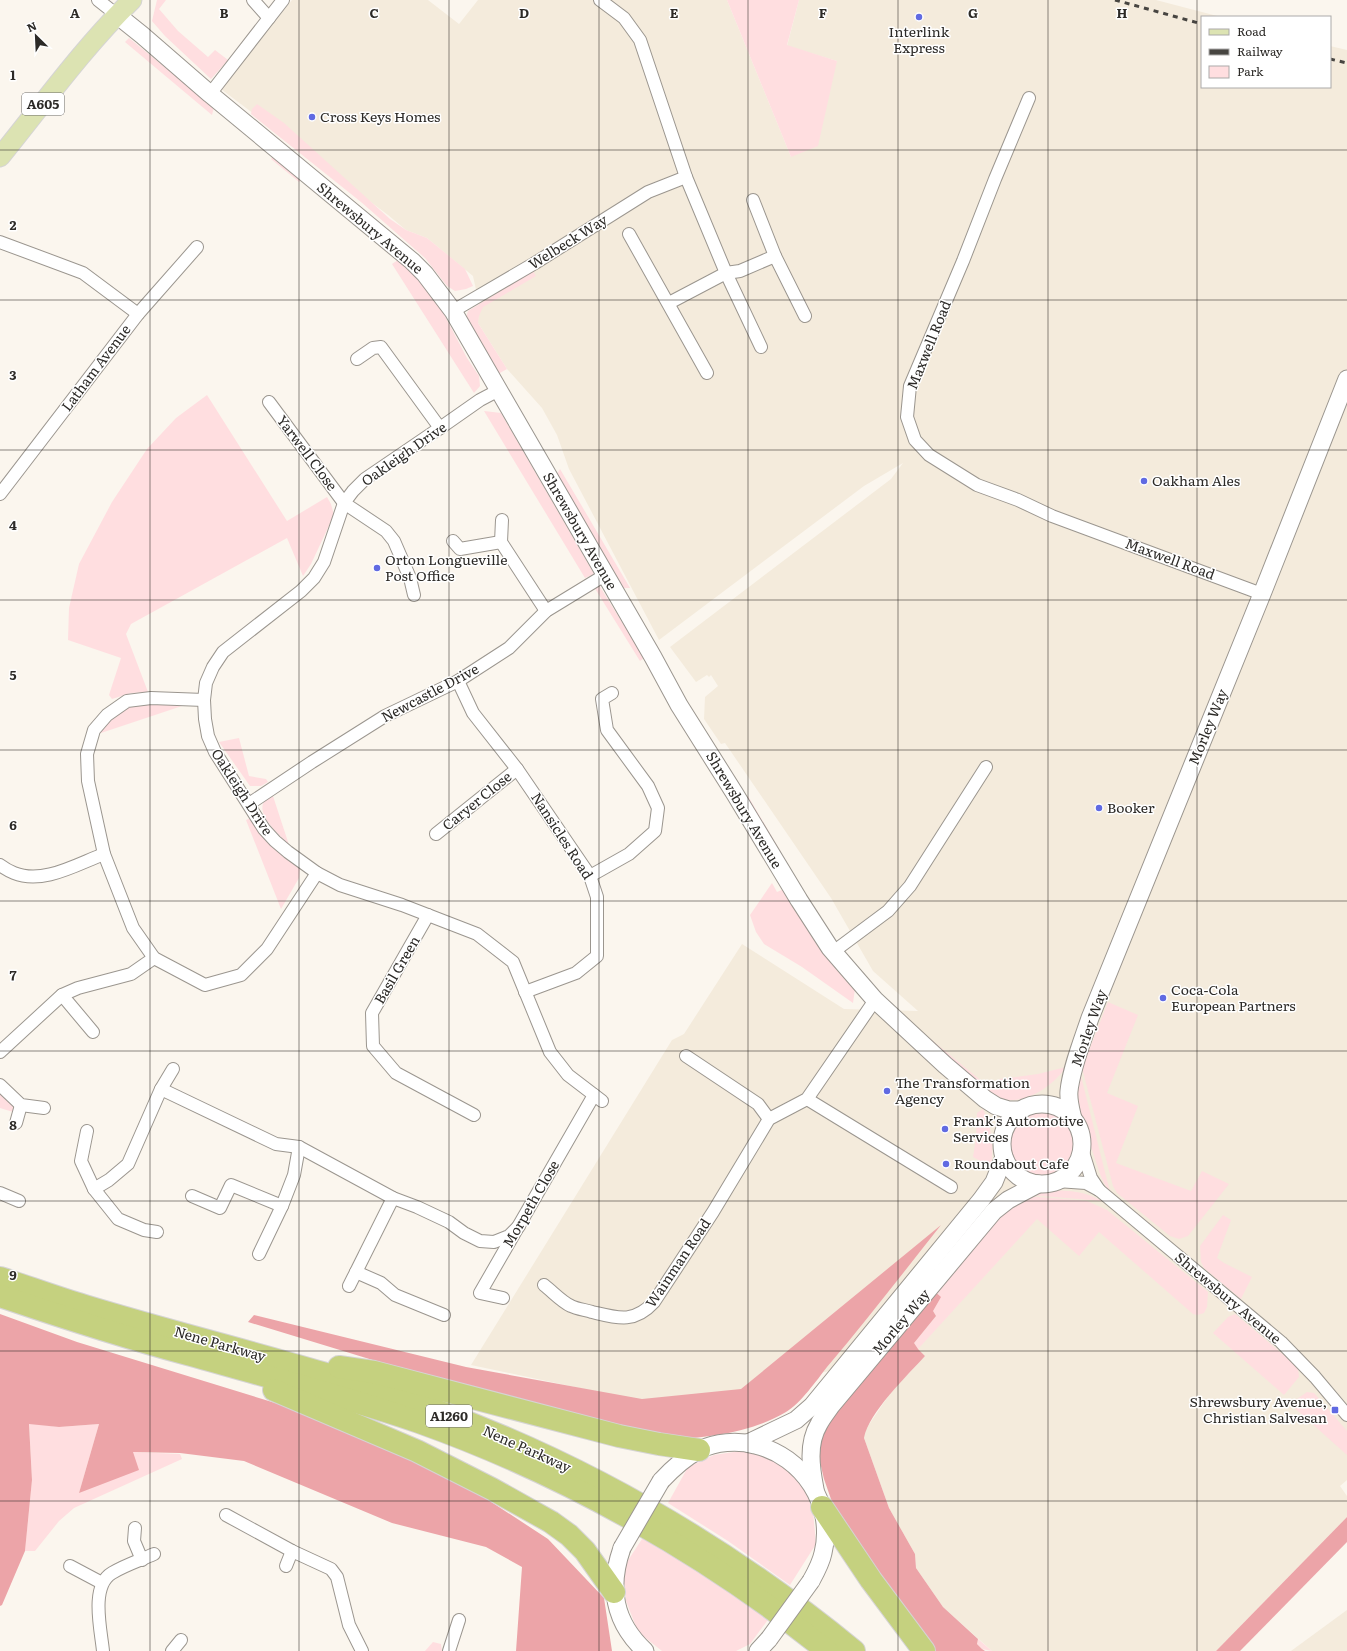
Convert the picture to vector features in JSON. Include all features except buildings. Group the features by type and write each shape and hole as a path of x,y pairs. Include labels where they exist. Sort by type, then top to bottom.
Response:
{"highway":[{"name":"Nene Parkway","path":"0,1278 84,1306 265,1356 348,1381 430,1408 498,1435 564,1465 633,1500 685,1530 764,1582 815,1619 854,1651"},
{"name":"Nene Parkway","path":"0,1296 81,1323 367,1405 492,1450 556,1480 677,1545 747,1591 804,1632 827,1651"},
{"path":"186,1354 417,1451 499,1493 551,1522 569,1535 585,1551 614,1592"},
{"path":"265,1356 374,1372 619,1436 699,1450"},
{"path":"818,1498 871,1580 924,1651"}],"main road":[{"name":"A605","path":"0,157 117,15 132,0"}],"street":[{"path":"98,0 117,15"},
{"path":"253,0 268,18"},
{"path":"210,94 282,0"},
{"path":"600,0 624,18 640,40 686,177 726,273 761,347"},
{"name":"Shrewsbury Avenue","path":"117,15 412,261 425,274 453,311 655,660 679,705 799,900 833,952 875,1000 945,1065 996,1106 1009,1110 1021,1110"},
{"name":"Maxwell Road","path":"1029,98 995,179 964,261 910,386 907,417 915,440 930,455 978,485 1018,500 1052,516 1262,594"},
{"name":"Welbeck Way","path":"453,311 535,263 648,192 686,177"},
{"path":"753,200 775,256 805,316"},
{"name":"Welbeck Way","path":"629,234 707,373"},
{"path":"0,242 83,273 138,314"},
{"name":"Latham Avenue","path":"0,494 138,314 197,247"},
{"path":"669,303 726,273 740,271 775,256"},
{"path":"357,359 377,347 384,349 440,428"},
{"name":"Morley Way","path":"1073,1119 1070,1107 1069,1091 1072,1076 1090,1018 1262,594 1347,378"},
{"name":"Oakleigh Drive","path":"500,390 480,400 365,479 344,503 324,562 314,578 301,591 223,652 213,666 206,683 204,700 205,719 208,736 215,752 264,829 275,841 317,873 340,885 428,915 477,934 513,962 550,1052 568,1075 598,1098"},
{"name":"Yarwell Close","path":"269,402 344,503 386,531 394,541 410,578 414,595"},
{"path":"502,520 501,542 546,611"},
{"path":"453,541 460,549 501,542"},
{"name":"Newcastle Drive","path":"248,804 385,716 458,681 509,648 546,611 605,575"},
{"name":"Nansicles Road","path":"458,681 473,713 517,769 590,876 598,897 597,956 576,973 525,992"},
{"path":"590,876 629,854 655,831 658,808 648,786 607,730 602,699 612,693"},
{"path":"204,700 155,698 126,701 107,715 94,730 87,754 88,781 104,854 133,928 154,958 205,985 241,975 267,949 317,873"},
{"path":"833,952 888,911 905,891 986,768"},
{"name":"Caryer Close","path":"436,834 517,769"},
{"path":"0,865 14,873 36,877 63,870 104,854"},
{"name":"Basil Green","path":"428,915 372,1013 373,1046 396,1072 474,1115"},
{"path":"0,1052 62,995 78,988 131,974 154,958"},
{"path":"62,995 93,1032"},
{"path":"686,1056 758,1104 769,1119 807,1099 875,1000"},
{"path":"94,1189 109,1180 128,1164 161,1089 173,1069"},
{"name":"Morley Way","path":"1036,1104 1051,1098 1072,1076"},
{"path":"0,1085 21,1105 44,1108"},
{"path":"161,1089 276,1144 299,1147 392,1198 417,1207 450,1222 464,1233 480,1240 494,1242 509,1236 519,1226"},
{"name":"Morpeth Close","path":"503,1298 480,1292 598,1098"},
{"name":"Shrewsbury Avenue","path":"985,1098 1000,1128 1003,1149"},
{"path":"807,1099 951,1187"},
{"path":"1036,1104 1047,1104 1066,1112 1073,1119 1080,1130 1082,1149 1074,1168 1066,1176 1057,1181 1038,1184 1021,1178 1008,1165 1003,1149 1005,1129 1011,1118 1021,1110 1036,1104"},
{"path":"16,1123 21,1105"},
{"name":"Wainman Road","path":"544,1285 571,1306 615,1318 630,1318 648,1310 713,1212 769,1119"},
{"path":"87,1131 81,1161 94,1189 118,1220 144,1230 156,1232"},
{"path":"259,1254 282,1206 294,1174 299,1147"},
{"name":"Morley Way","path":"748,1443 796,1420 812,1406 981,1200 994,1182 1003,1149"},
{"name":"Shrewsbury Avenue","path":"1082,1149 1091,1178 1099,1190"},
{"name":"Shrewsbury Avenue","path":"1057,1181 1072,1181 1086,1184 1099,1190 1280,1342 1315,1377 1347,1415"},
{"name":"Morley Way","path":"763,1645 811,1581 823,1553 826,1537 825,1522 811,1468 811,1448 818,1426 831,1406 994,1211 1008,1200 1038,1184"},
{"path":"192,1196 220,1208 231,1185 282,1206"},
{"path":"0,1193 19,1201"},
{"path":"349,1286 392,1198"},
{"path":"356,1272 381,1283 395,1295 444,1315"},
{"path":"631,1651 614,1592 614,1577 617,1563 622,1548 662,1481 678,1463 699,1450 723,1443 748,1443 764,1447 780,1454 794,1463 805,1475 818,1498"},
{"path":"226,1514 292,1551 321,1563 331,1569 337,1577 349,1625 362,1651"},
{"path":"135,1528 134,1541 142,1560"},
{"path":"286,1566 292,1551"},
{"path":"103,1651 98,1596 102,1583 111,1573 154,1554"},
{"path":"70,1566 102,1583"},
{"path":"449,1651 459,1620"},
{"path":"625,1627 635,1642 645,1651"},
{"path":"172,1651 181,1640"}],"shaded area":[{"path":"292,0 428,0 459,24 478,0 727,0 791,157 837,61 787,46 799,0 1156,0 1217,16 1201,16 1201,88 1331,88 1331,46 1347,50 1347,1480 1340,1486 1347,1496 1347,1517 1216,1651 992,1651 943,1607 916,1568 915,1554 889,1508 864,1438 866,1429 891,1392 925,1356 918,1349 736,1394 645,1402 471,1365 672,1040 684,1034 742,944 844,1009 918,1011 873,971 831,898 725,743 721,744 704,719 705,697 718,686 711,675 709,677 707,675 696,682 670,647 891,479 903,463 864,486 659,640 569,469 557,435 542,408 507,369 478,323 479,303 473,276 427,238 406,230 221,89"},
{"path":"941,1225 870,1315 797,1403 786,1412 773,1419 759,1425 730,1433 670,1440 461,1387 248,1322 254,1315 466,1367 642,1399 741,1389"},
{"path":"933,1290 941,1297 933,1311 936,1316 914,1343 925,1356 881,1406 867,1428 864,1438 889,1508 915,1554 916,1568 943,1607 978,1639 977,1644 985,1651 931,1651 850,1539 832,1502 824,1479 816,1445 822,1426"},
{"path":"0,1314 77,1342 334,1421 467,1486 548,1539 604,1598 612,1651 516,1651 522,1567 486,1547 392,1523 244,1461 180,1453 133,1452 139,1470 79,1493 99,1424 59,1427 29,1424 32,1480 25,1551 2,1605 0,1606"},
{"path":"1347,1517 1347,1542 1240,1651 1216,1651"},
{"path":"1347,1610 1347,1651 1291,1651"}],"green space":[{"path":"157,0 166,0 159,9 178,31 208,57 215,50 228,60 211,79 165,36 152,21"},
{"path":"727,0 799,0 787,45 837,61 818,146 791,157"},
{"path":"129,38 214,107 212,115 125,42"},
{"path":"257,104 284,123 390,219 406,230 427,238 465,269 473,286 455,291 447,286 425,258 361,202 251,114 252,109"},
{"path":"274,155 303,178 299,182 271,159"},
{"path":"398,260 417,276 437,301 467,358 479,376 480,386 474,393 392,264"},
{"path":"533,271 536,276 483,307 479,316 478,323 507,369 498,374 465,320 468,311"},
{"path":"207,395 287,521 327,497 334,515 311,564 303,576 287,538 131,624 126,634 148,692 131,693 112,699 109,695 121,658 68,640 69,608 79,564 112,502 147,449 176,418"},
{"path":"484,411 501,413 594,574 585,578"},
{"path":"560,469 630,588 623,588 557,474"},
{"path":"599,585 644,658 640,661 594,587"},
{"path":"151,702 185,705 98,734 109,719 132,705"},
{"path":"239,738 249,776 266,779 268,782 261,786 250,786 219,742"},
{"path":"272,793 289,845 265,818 263,812 265,800"},
{"path":"748,796 781,852 776,855 745,800"},
{"path":"250,818 272,846 300,868 299,878 281,909 246,820"},
{"path":"772,883 777,892 784,889 811,933 855,989 853,1003 802,967 764,944 756,932 750,915"},
{"path":"1108,1002 1138,1015 1107,1093 1138,1106 1116,1163 1191,1191 1202,1171 1229,1184 1188,1236 1179,1239 1170,1236 1117,1193 1113,1186 1082,1068"},
{"path":"892,1006 896,1007 916,1027 984,1083 983,1088 978,1084"},
{"path":"1066,1067 1050,1084 1029,1097 1006,1100 987,1090 993,1083 1000,1079 1038,1074"},
{"path":"1079,1068 1110,1192 1100,1174 1083,1122 1078,1095 1077,1081"},
{"path":"0,1090 14,1105 13,1112 0,1108"},
{"path":"983,1109 992,1137 991,1167 973,1157 976,1138 977,1113"},
{"path":"1042,1109 1055,1112 1066,1119 1073,1130 1076,1143 1073,1156 1066,1167 1055,1174 1042,1177 1029,1174 1018,1167 1011,1156 1008,1143 1011,1130 1018,1119 1029,1112"},
{"path":"1045,1190 1081,1193 1095,1197 1102,1201 1030,1195"},
{"path":"1027,1196 1087,1201 1107,1210 1208,1292 1207,1307 1204,1313 1197,1315 1193,1314 1099,1232 1079,1256 1037,1219 918,1349 914,1343 936,1316 933,1311 933,1290 1002,1210"},
{"path":"1223,1215 1231,1220 1217,1258 1252,1277 1241,1299 1204,1268 1201,1262 1200,1246"},
{"path":"1235,1314 1298,1369 1299,1377 1284,1395 1213,1333 1228,1317"},
{"path":"1307,1392 1314,1393 1347,1431 1347,1455 1290,1404"},
{"path":"29,1423 59,1427 99,1424 79,1493 133,1452 180,1454 182,1459 74,1508 59,1521 35,1551 25,1551 32,1480"},
{"path":"747,1450 776,1460 801,1480 813,1511 816,1544 790,1585 728,1541 668,1503 688,1467 714,1455"},
{"path":"644,1536 770,1617 750,1644 736,1651 662,1651 638,1632 626,1601 623,1568"},
{"path":"978,1639 992,1651 982,1649 977,1644"},
{"path":"433,1642 441,1644 442,1651 425,1651"}],"railway":[{"path":"1115,0 1201,24"},
{"path":"1331,59 1347,63"}],"place":[{"name":"Interlink Express","path":"919,17"},
{"name":"Cross Keys Homes","path":"312,117"},
{"name":"Oakham Ales","path":"1144,481"},
{"name":"Orton Longueville Post Office","path":"377,568"},
{"name":"Booker","path":"1099,808"},
{"name":"Coca-Cola European Partners","path":"1163,998"},
{"name":"The Transformation Agency","path":"887,1091"},
{"name":"Frank's Automotive Services","path":"945,1129"},
{"name":"Roundabout Cafe","path":"946,1164"},
{"name":"Shrewsbury Avenue, Christian Salvesan","path":"1335,1410"}]}
